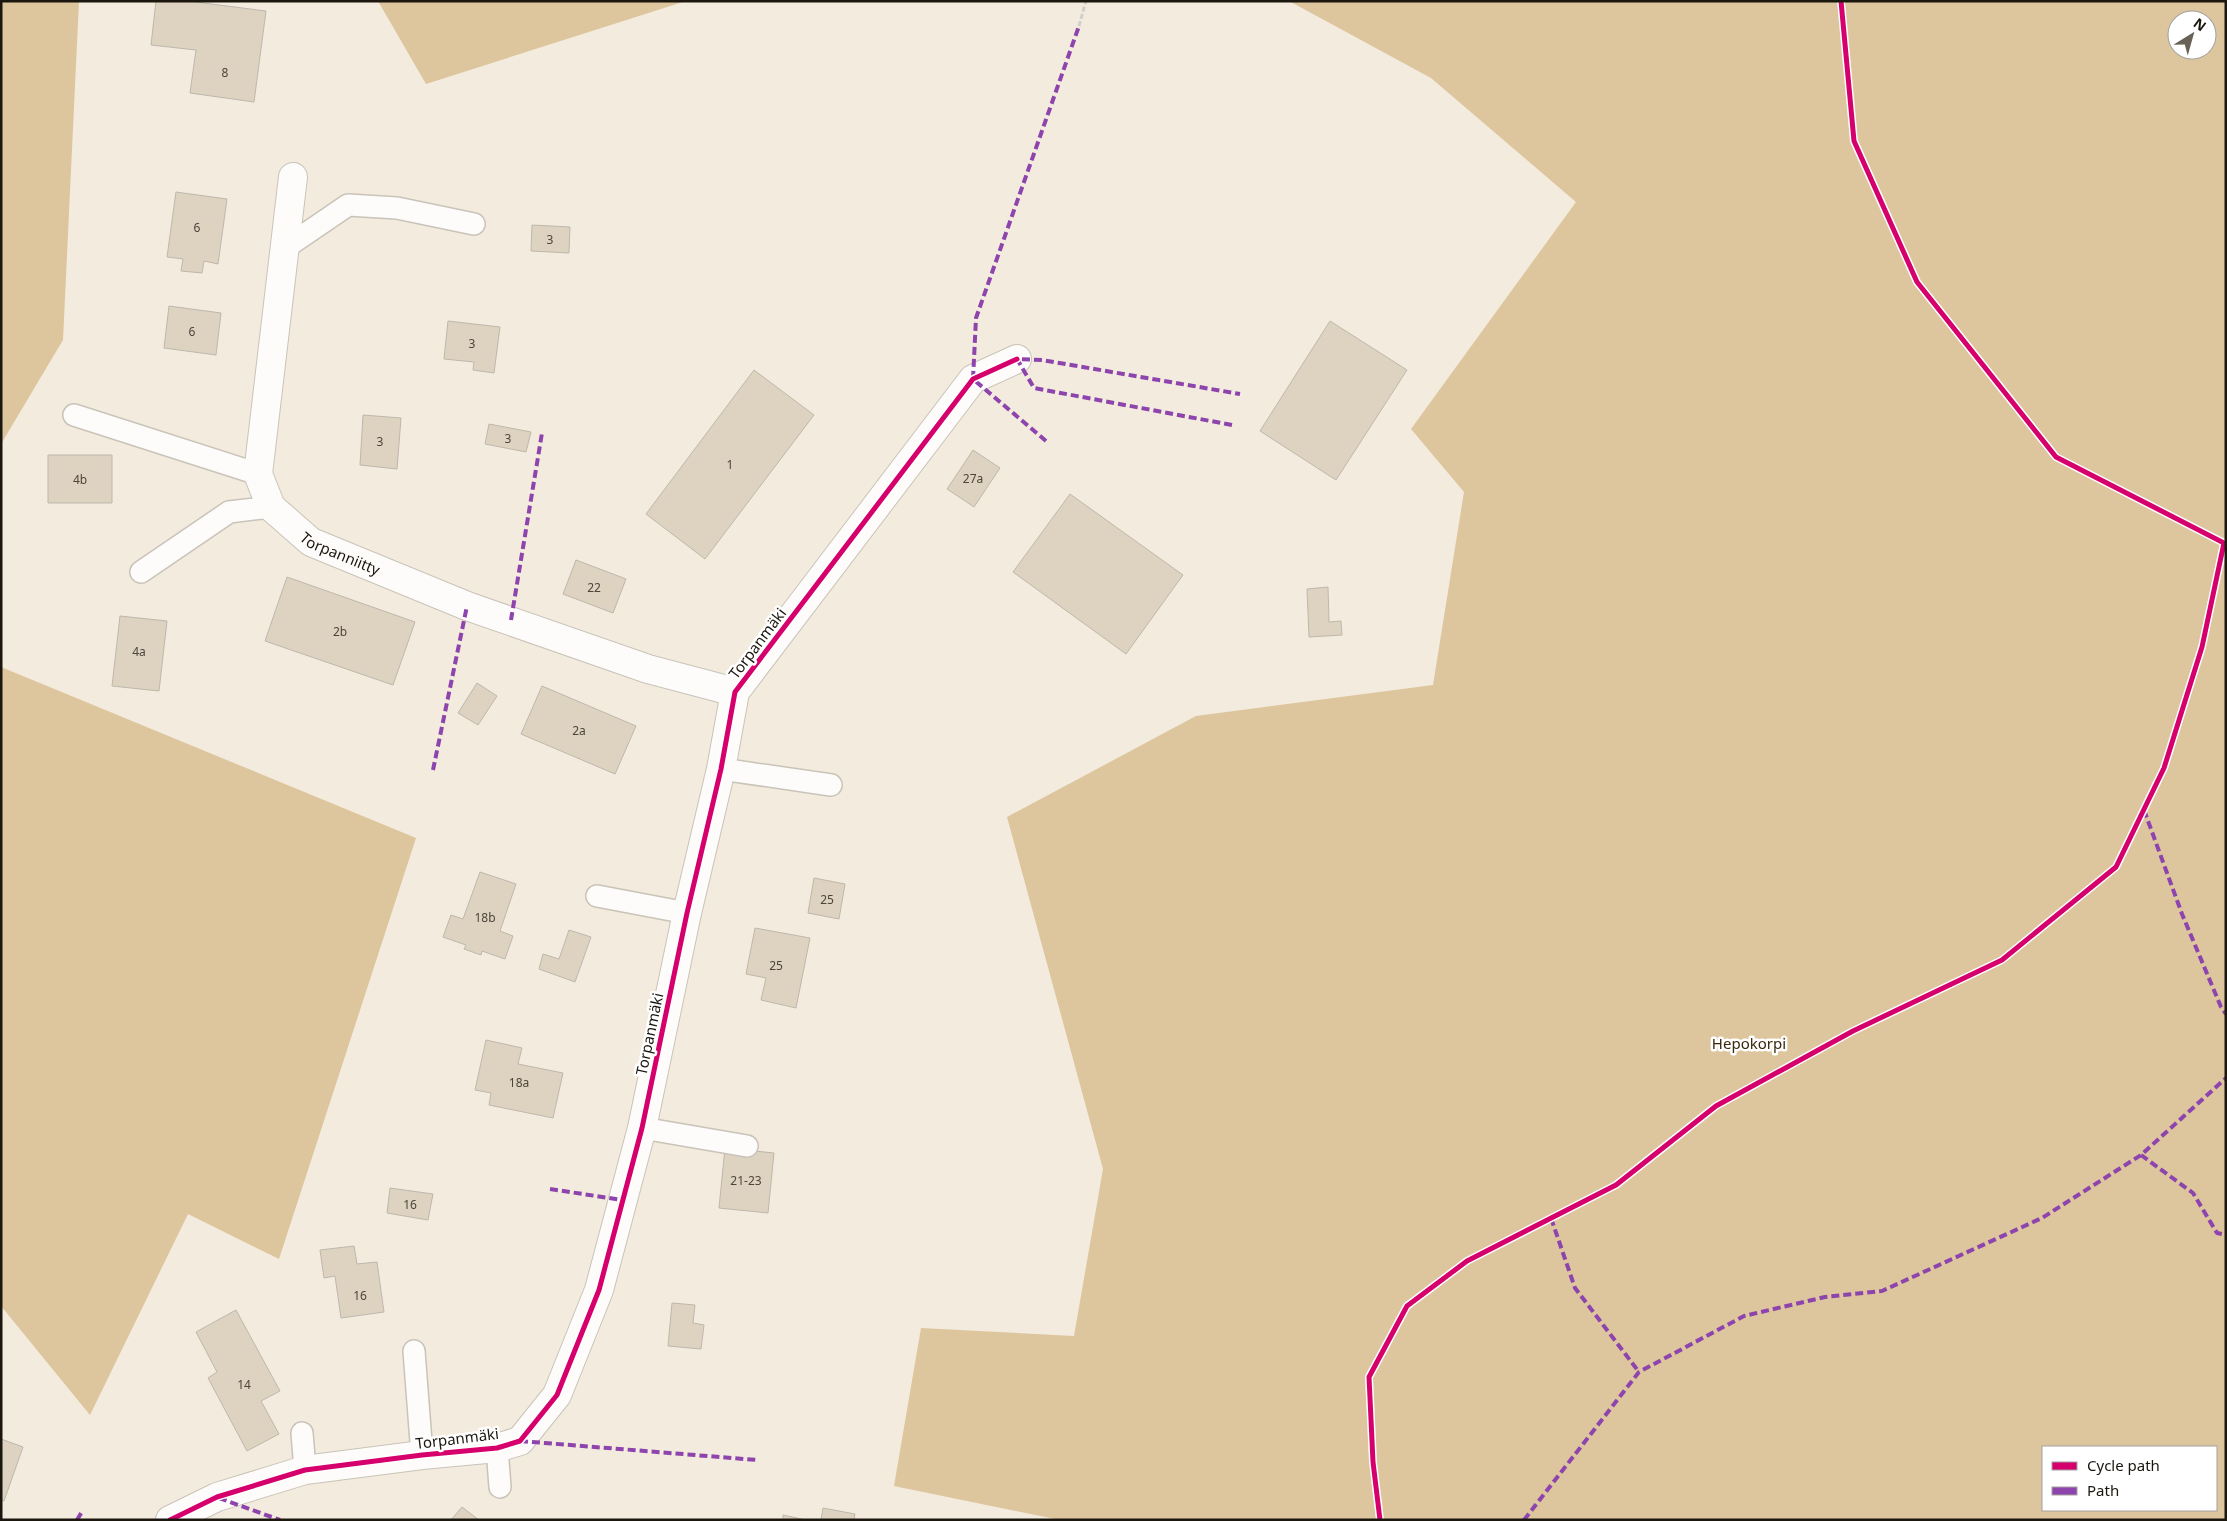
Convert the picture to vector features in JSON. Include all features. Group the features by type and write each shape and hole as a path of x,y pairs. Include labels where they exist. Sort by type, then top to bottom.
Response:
{"street":[{"name":"Torpanniitty","path":"293,177 258,474 271,507 311,542 467,606 648,669 735,692"},
{"name":"Torpanmäki","path":"170,1520 216,1497 305,1470 422,1455 497,1448 520,1441 557,1395 599,1290 642,1128 687,913 721,769 735,692 973,380 1017,359"}],"lane":[{"path":"285,248 348,205 398,208 474,224"},
{"path":"74,415 258,474"},
{"path":"141,572 229,512 271,507"},
{"path":"721,769 831,786"},
{"path":"596,896 687,913"},
{"path":"642,1128 747,1146"},
{"path":"414,1351 422,1455"},
{"path":"302,1433 305,1470"},
{"path":"497,1448 500,1487"}],"path":[{"path":"1079,26 1086,1"}],"green space":[{"path":"1,1 79,1 63,340 1,444"},
{"path":"378,1 686,1 426,84"},
{"name":"Hepokorpi","path":"1289,1 2226,1 2226,1520 1060,1520 894,1486 921,1328 1074,1336 1103,1169 1007,817 1196,716 1433,685 1464,492 1411,429 1576,202 1431,78"},
{"path":"1,667 416,838 279,1259 188,1214 90,1415 1,1306"}],"building":[{"path":"156,1 188,1 266,11 254,102 190,93 196,50 151,45"},
{"path":"176,192 227,199 218,264 204,261 202,273 181,271 183,259 167,257"},
{"path":"532,225 570,227 569,253 531,251"},
{"path":"169,306 221,313 216,355 164,348"},
{"path":"448,321 500,327 494,373 473,370 474,362 444,359"},
{"path":"1330,321 1407,370 1336,480 1260,431"},
{"path":"754,370 814,415 705,559 646,514"},
{"path":"363,415 401,418 397,469 360,465"},
{"path":"489,424 531,432 526,452 485,444"},
{"path":"973,450 1000,468 974,507 947,489"},
{"path":"48,455 112,455 112,503 48,503"},
{"path":"1070,494 1183,575 1126,654 1013,572"},
{"path":"576,560 626,579 613,613 563,594"},
{"path":"287,577 415,622 393,685 265,641"},
{"path":"1328,587 1329,622 1341,621 1342,635 1309,637 1307,589"},
{"path":"120,616 167,621 159,691 112,686"},
{"path":"477,683 497,696 478,725 458,713"},
{"path":"542,686 636,726 615,774 521,734"},
{"path":"480,872 516,884 500,931 513,936 505,959 482,951 481,955 464,949 466,945 443,937 451,915 463,919"},
{"path":"814,878 845,884 839,919 808,913"},
{"path":"755,928 810,938 796,1008 761,1000 766,978 746,974"},
{"path":"569,930 591,937 575,982 539,969 543,954 559,959"},
{"path":"486,1040 522,1048 518,1064 563,1073 553,1118 489,1105 491,1093 475,1090"},
{"path":"725,1148 774,1153 768,1213 719,1208"},
{"path":"390,1188 433,1194 428,1220 387,1213"},
{"path":"354,1246 357,1264 377,1262 384,1312 341,1318 335,1276 324,1278 320,1250"},
{"path":"672,1303 695,1305 693,1323 704,1325 701,1349 668,1346"},
{"path":"236,1310 280,1391 261,1401 279,1434 247,1451 208,1378 217,1372 196,1332"},
{"path":"1,1439 23,1447 4,1501 1,1500"},
{"path":"462,1507 479,1520 451,1520"},
{"path":"823,1508 855,1514 854,1520 821,1520"},
{"path":"783,1515 806,1520 783,1520"}],"marked path":[{"path":"1046,441 973,379 976,318 1079,26"},
{"path":"1232,425 1034,388 1017,359 1042,360 1240,394"},
{"path":"511,620 542,433"},
{"path":"433,770 467,606"},
{"path":"2144,810 2182,914 2221,1007 2226,1014"},
{"path":"1524,1520 1639,1372 1744,1316 1825,1297 1882,1291 2042,1218 2141,1155 2226,1078"},
{"path":"2141,1155 2193,1193 2217,1233 2226,1235"},
{"path":"550,1189 622,1200"},
{"path":"1551,1218 1575,1288 1639,1372"},
{"path":"520,1441 757,1460"},
{"path":"219,1498 280,1520"},
{"path":"77,1520 83,1510"}],"cycle path":[{"path":"1841,1 1854,141 1917,282 2056,457 2226,544"},
{"path":"170,1520 217,1497 305,1470 422,1455 497,1448 520,1441 557,1395 599,1290 642,1128 687,913 721,769 735,692 973,379 1017,359"},
{"path":"1380,1520 1373,1462 1369,1377 1407,1306 1467,1261 1616,1185 1716,1106 1853,1031 2002,960 2116,867 2164,768 2202,647 2224,543"}]}
